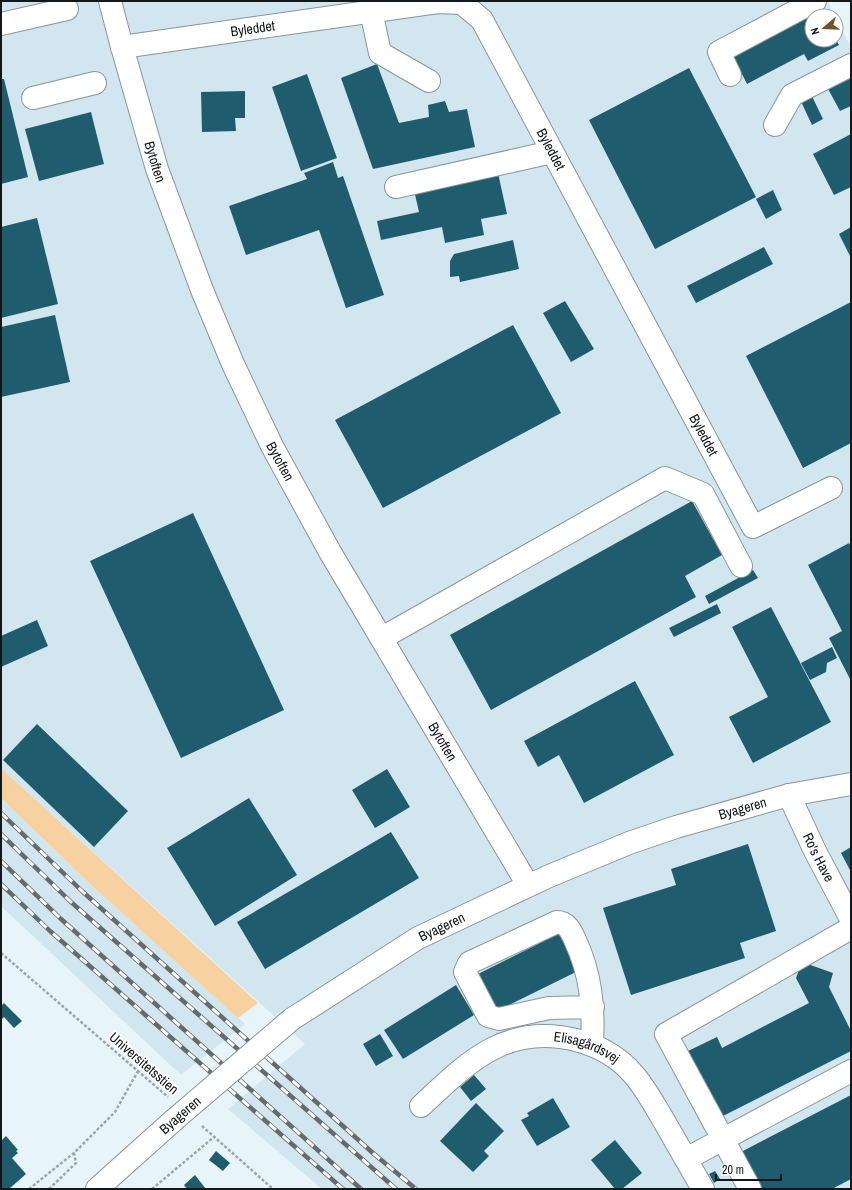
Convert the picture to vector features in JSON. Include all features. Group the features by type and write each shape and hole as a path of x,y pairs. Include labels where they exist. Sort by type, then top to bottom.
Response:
{"street":[{"name":"Bytoften","path":"110,1 157,168 202,290 233,364 280,460 330,552 528,885"},
{"path":"730,75 719,52 815,1"},
{"name":"Byleddet","path":"122,47 381,7 438,2 463,2 482,20 753,527 831,488"},
{"path":"381,7 380,53 429,81"},
{"path":"1,24 67,9"},
{"path":"775,125 792,95 851,65"},
{"path":"33,98 95,83"},
{"path":"396,187 552,152"},
{"path":"382,638 665,478 703,494 740,566"},
{"name":"Byageren","path":"97,1189 174,1111 292,1019 418,938 528,885 650,835 789,795 851,784"},
{"name":"Ro's Have","path":"789,795 815,851 851,918"},
{"path":"592,1044 593,1007 583,956 567,926 562,922 557,922 469,963 466,967 465,972 485,1011 488,1016 494,1019 549,1008 593,1007"},
{"path":"750,1189 666,1034 851,928"},
{"name":"Elisagårdsvej","path":"421,1106 463,1067 487,1050 503,1043 524,1037 542,1036 561,1037 592,1044 617,1058 634,1075 703,1189"},
{"path":"686,1159 851,1071"}],"path":[{"name":"Universitetsstien","path":"1,953 138,1071 174,1111"},
{"path":"29,1189 74,1154 115,1112 138,1071"},
{"path":"197,1122 273,1189"},
{"path":"152,1189 214,1137"},
{"path":"50,1189 76,1163 74,1154"}],"shaded area":[{"path":"1,1 827,1 831,8 804,8 804,48 844,48 844,33 851,47 851,1189 322,1189 228,1109 305,1044 1,768"},
{"path":"1,768 258,1003 238,1018 89,883 1,798"},
{"path":"1,798 89,883 245,1024 181,1075 1,906"}],"building":[{"path":"817,4 819,8 810,8"},
{"path":"804,12 804,48 833,48 808,61 804,54 747,84 732,54"},
{"path":"377,64 399,123 429,117 428,105 445,101 449,112 467,109 475,147 373,169 341,78"},
{"path":"689,68 756,197 655,249 589,120"},
{"path":"307,74 337,158 301,171 272,87"},
{"path":"851,74 851,106 840,111 827,87"},
{"path":"1,79 4,79 28,177 1,184"},
{"path":"809,90 823,119 812,125 798,95"},
{"path":"245,91 245,118 235,118 236,131 202,132 201,92"},
{"path":"91,112 104,164 39,181 25,129"},
{"path":"851,134 851,187 834,195 813,154"},
{"path":"333,162 338,178 343,176 384,295 346,308 319,230 246,255 229,206 307,179 304,173"},
{"path":"498,173 507,214 481,219 484,235 445,243 442,227 381,240 377,221 419,212 414,190"},
{"path":"773,190 782,210 766,219 756,199"},
{"path":"37,218 58,304 1,318 1,227"},
{"path":"851,227 851,258 839,234"},
{"path":"513,240 519,269 460,282 459,276 450,277 450,261 454,254"},
{"path":"764,247 773,264 696,303 687,286"},
{"path":"565,301 594,349 571,362 543,313"},
{"path":"851,302 851,443 803,468 746,356"},
{"path":"55,315 70,382 1,397 1,327"},
{"path":"513,325 561,413 383,508 335,420"},
{"path":"692,501 722,555 685,576 696,597 491,710 450,635"},
{"path":"193,513 284,710 181,758 90,561"},
{"path":"849,543 851,547 851,681 829,638 842,631 808,565"},
{"path":"753,570 758,578 709,604 705,596"},
{"path":"717,604 721,613 674,637 669,628"},
{"path":"771,607 831,722 753,763 729,717 768,697 732,627"},
{"path":"37,620 48,646 1,667 1,636"},
{"path":"832,647 837,658 827,663 826,672 810,680 801,663"},
{"path":"635,681 674,755 584,803 559,755 538,767 524,741"},
{"path":"37,724 128,811 94,847 3,760"},
{"path":"387,769 410,807 375,828 352,790"},
{"path":"249,798 297,875 215,926 167,848"},
{"path":"391,832 419,878 265,969 237,922"},
{"path":"748,844 776,931 740,943 745,958 631,995 603,908 676,885 671,869"},
{"path":"851,847 851,872 841,853"},
{"path":"562,932 580,970 495,1012 476,975"},
{"path":"802,962 833,973 829,987 851,1031 851,1051 721,1117 688,1051 717,1037 722,1048 809,1003 796,978"},
{"path":"456,985 474,1015 403,1059 384,1030"},
{"path":"4,1003 22,1021 14,1028 4,1017 1,1020 1,1006"},
{"path":"380,1034 393,1056 376,1066 363,1044"},
{"path":"474,1075 486,1089 471,1101 460,1087"},
{"path":"851,1095 851,1179 832,1189 760,1189 741,1152"},
{"path":"553,1098 570,1127 537,1146 521,1120 529,1116 527,1113"},
{"path":"476,1103 504,1131 484,1151 489,1156 473,1172 440,1141"},
{"path":"6,1136 18,1150 16,1151 18,1153 12,1158 26,1174 9,1189 1,1189 1,1141"},
{"path":"615,1140 642,1173 622,1189 615,1189 591,1160"},
{"path":"216,1151 230,1163 223,1171 209,1160"},
{"path":"715,1171 720,1179 714,1183 709,1174"},
{"path":"195,1175 206,1189 187,1189 184,1185"}],"railway":[{"path":"1,813 83,892 374,1154 416,1189"},
{"path":"1,834 71,902 396,1189"},
{"path":"1,861 61,919 361,1189"},
{"path":"1,884 50,931 343,1189"}]}
